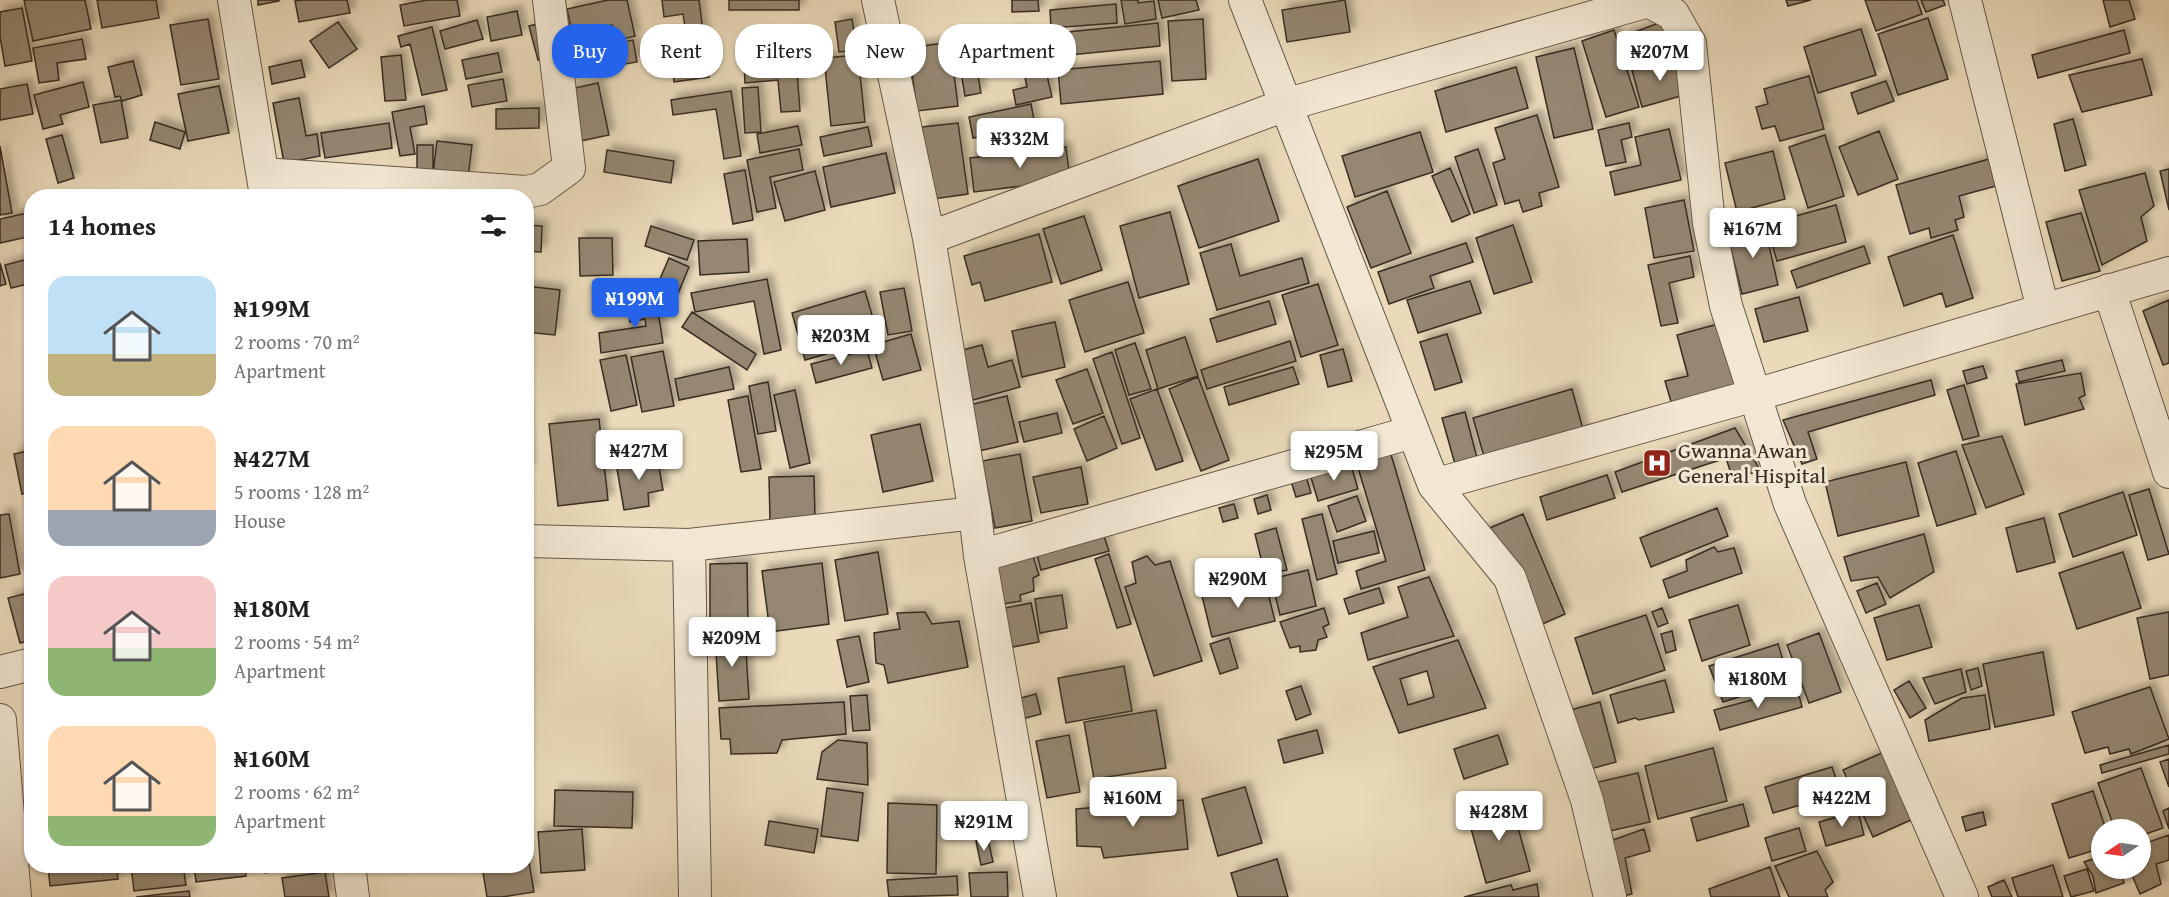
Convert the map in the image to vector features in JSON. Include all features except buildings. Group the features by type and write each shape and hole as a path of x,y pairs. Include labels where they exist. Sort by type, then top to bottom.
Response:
{"street":[{"path":"234,0 264,185 414,189"},
{"path":"534,190 540,189 569,168 549,0"},
{"path":"878,0 930,238 980,556 1040,897"},
{"path":"1245,0 1434,485 1510,578 1587,800 1610,897"},
{"path":"930,238 1285,105 1648,0 1673,14 1690,44 1709,223 1726,306 1790,504 1962,897"},
{"path":"1965,0 2043,309"},
{"path":"1434,485 1755,395 2169,273"},
{"path":"2109,290 2169,472"},
{"path":"980,556 1412,432"},
{"path":"534,541 689,545 975,513"},
{"path":"689,545 695,897"},
{"path":"0,672 24,666"},
{"path":"0,720 15,897"},
{"path":"350,873 353,897"}],"place":[{"name":"Gwanna Awan General Hispital","path":"1657,463"}]}
